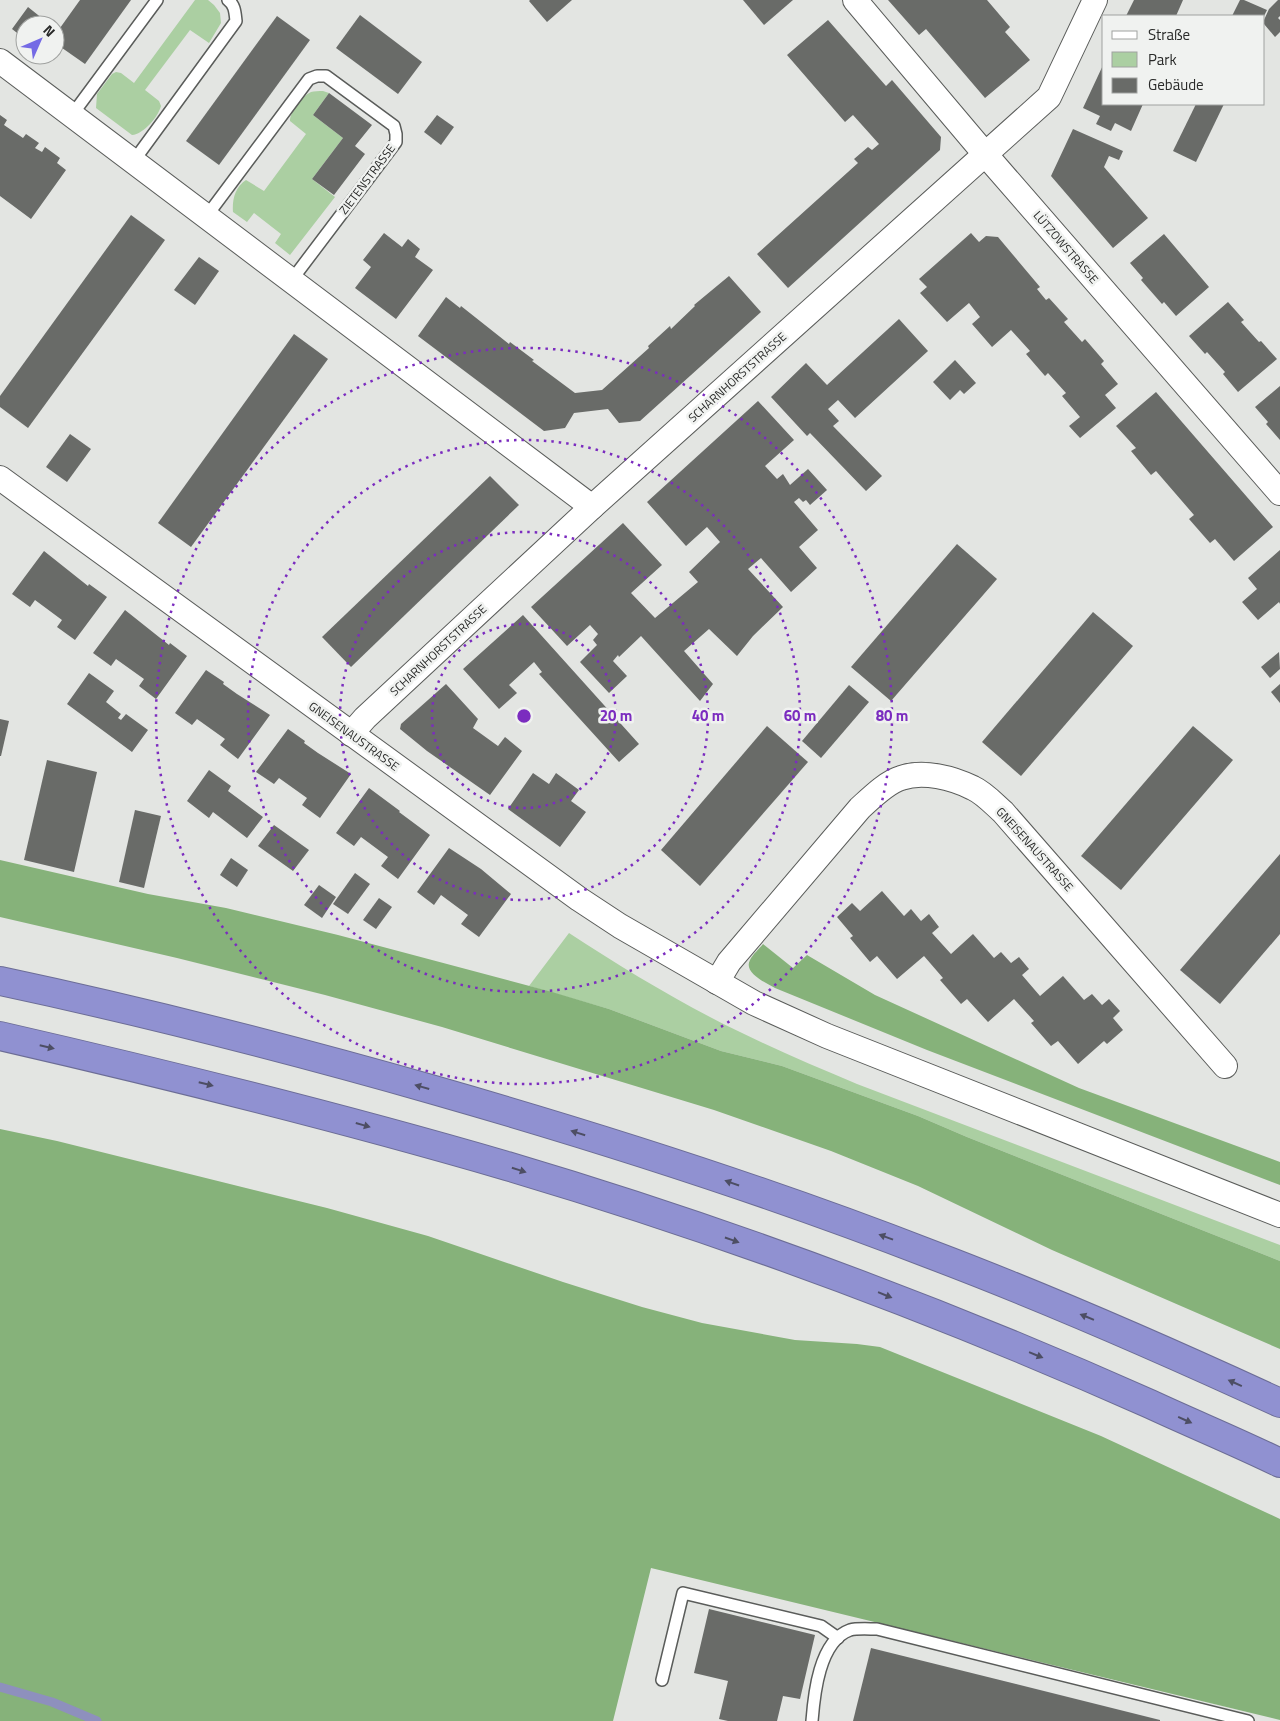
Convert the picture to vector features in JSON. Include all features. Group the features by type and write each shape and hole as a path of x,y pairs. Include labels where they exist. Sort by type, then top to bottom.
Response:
{"highway":[{"path":"2,980 194,1024 345,1065 499,1109 668,1161 931,1254 1103,1324 1280,1403"},
{"path":"0,1036 165,1074 343,1120 509,1167 686,1224 852,1282 1054,1362 1280,1463"}],"street":[{"name":"LÜTZOWSTRASSE","path":"855,0 985,154 1280,493"},
{"name":"SCHARNHORSTSTRASSE","path":"351,734 364,718 592,507 1049,97 1095,0"},
{"path":"0,61 592,507"},
{"name":"GNEISENAUSTRASSE","path":"0,478 579,899 620,926 754,1004 827,1036 1280,1215"},
{"name":"GNEISENAUSTRASSE","path":"717,982 729,962 860,808 880,791 901,778 925,775 948,778 974,788 1004,812 1225,1066"}],"lane":[{"path":"72,115 157,0"},
{"path":"133,162 236,21 235,10 228,0"},
{"name":"ZIETENSTRASSE","path":"206,217 309,79 317,76 326,76 394,126 396,142 292,281"},
{"path":"662,1680 683,1593 821,1626 838,1638"},
{"path":"812,1721 814,1691 827,1651 838,1638 850,1630 877,1629 1248,1721"}],"green space":[{"path":"195,0 208,0 214,5 220,13 221,23 209,43 190,30 145,90 159,101 161,106 157,115 141,132 132,135 96,108 97,94 112,74 116,72 121,73 134,83"},
{"path":"323,91 329,93 313,115 343,138 312,179 335,197 290,255 275,243 281,234 254,213 247,222 233,212 234,198 239,186 246,180 264,191 306,134 290,121 294,109 308,94"},
{"path":"0,860 148,894 226,908 338,935 552,992 609,1009 721,1051 782,1066 918,1116 1280,1261 1280,1349 1052,1250 918,1186 831,1151 714,1110 442,1027 325,995 0,917"},
{"path":"569,933 674,998 764,1044 857,1084 1280,1245 1280,1261 918,1116 782,1066 721,1051 609,1009 529,986"},
{"path":"763,944 793,968 807,955 875,995 1079,1088 1280,1162 1280,1185 927,1050 775,988 756,977 750,969 750,960"},
{"path":"0,1129 57,1141 327,1208 428,1236 563,1282 642,1307 702,1323 795,1340 880,1347 1101,1436 1280,1519 1280,1720 651,1568 613,1721 0,1721"}],"building":[{"path":"80,0 131,0 85,64 65,50 65,21"},
{"path":"530,0 572,0 547,22"},
{"path":"743,0 793,0 764,25"},
{"path":"888,0 987,0 1010,27 1005,32 1030,60 985,98 926,29 919,35"},
{"path":"1134,0 1183,0 1176,15 1126,15"},
{"path":"1240,0 1267,10 1264,15 1232,15"},
{"path":"1280,0 1280,16 1278,18 1280,20 1280,32 1275,37 1265,25 1265,18 1269,9"},
{"path":"28,7 38,15 22,15"},
{"path":"360,15 422,62 398,94 336,48"},
{"path":"277,16 310,40 219,165 186,141"},
{"path":"828,20 886,86 892,80 941,137 940,150 788,288 757,254 858,163 854,159 868,147 872,150 879,144 853,115 845,122 787,55"},
{"path":"1102,67 1102,105 1143,105 1131,131 1115,123 1111,131 1096,124 1100,116 1083,108"},
{"path":"329,93 372,125 355,146 365,154 334,195 312,179 343,138 313,115"},
{"path":"1196,105 1224,105 1196,162 1173,151"},
{"path":"0,115 7,120 4,125 23,138 26,134 39,143 35,148 42,152 45,147 60,158 57,163 66,170 31,219 0,196"},
{"path":"437,115 454,127 441,145 424,132"},
{"path":"1073,129 1123,151 1119,160 1109,156 1104,167 1148,218 1113,248 1051,176"},
{"path":"131,215 165,240 28,428 0,407 0,396"},
{"path":"384,233 402,247 408,239 420,249 415,257 433,270 396,319 355,288 371,267 363,260"},
{"path":"971,233 979,242 986,236 998,237 1040,287 1037,289 1046,300 1049,298 1068,319 1064,322 1082,342 1085,339 1104,361 1101,364 1118,384 1105,395 1116,408 1080,438 1069,426 1080,417 1062,396 1066,393 1048,373 1045,376 1026,354 1030,351 1011,330 992,347 972,324 980,317 969,303 947,322 920,293 927,287 919,279"},
{"path":"1164,234 1209,287 1176,316 1164,302 1162,304 1141,280 1143,278 1130,263"},
{"path":"199,257 219,271 195,305 174,290"},
{"path":"729,276 761,312 640,421 619,423 608,409 574,413 565,428 544,431 418,336 446,297 460,308 461,306 509,344 510,342 575,393 602,390 649,348 648,346 670,326 671,329 694,305"},
{"path":"1228,302 1244,320 1241,322 1277,359 1238,392 1223,374 1225,372 1189,336"},
{"path":"899,319 928,351 855,418 838,400 828,409 839,421 833,426 882,476 866,491 810,433 807,436 771,397 806,363 827,385"},
{"path":"294,334 328,359 191,547 158,523"},
{"path":"955,360 976,383 964,394 960,390 950,400 933,382"},
{"path":"1280,386 1280,440 1255,407"},
{"path":"1156,392 1273,527 1234,561 1215,539 1210,543 1189,519 1194,515 1156,471 1151,475 1131,451 1136,448 1116,426"},
{"path":"758,401 794,440 765,466 777,479 783,474 790,485 808,469 827,490 810,505 806,500 803,502 799,498 794,502 818,530 799,547 817,568 791,592 761,558 748,569 783,607 753,636 737,656 709,629 684,651 713,684 700,701 641,636 613,661 627,676 609,693 580,662 597,645 593,640 598,634 590,625 567,646 531,607 623,523 662,565 631,593 655,618 698,582 689,572 720,542 707,527 686,546 647,502"},
{"path":"70,434 91,449 67,482 46,467"},
{"path":"490,476 519,505 351,667 322,637"},
{"path":"957,544 997,579 891,701 851,667"},
{"path":"1280,550 1280,604 1279,602 1258,620 1242,602 1257,589 1248,578"},
{"path":"44,551 88,586 89,584 107,597 75,640 57,627 62,620 35,600 30,607 12,594"},
{"path":"125,610 169,645 170,643 187,656 156,699 139,686 144,679 116,659 111,666 93,653"},
{"path":"1093,612 1133,646 1021,776 982,742"},
{"path":"523,615 639,744 619,762 539,674 542,672 534,662 509,685 517,693 499,709 463,669"},
{"path":"1279,652 1280,669 1270,678 1261,667"},
{"path":"206,670 224,682 223,684 237,694 270,715 238,759 220,745 225,739 197,719 192,725 175,713"},
{"path":"89,673 114,691 106,702 121,714 118,718 121,720 126,714 148,730 132,752 67,704"},
{"path":"446,684 478,719 473,728 498,746 505,737 522,751 490,795 427,751 400,729 401,724"},
{"path":"1280,684 1280,703 1271,692"},
{"path":"849,685 869,702 821,758 802,741"},
{"path":"0,719 9,721 1,756 0,756"},
{"path":"767,726 808,762 700,886 661,850"},
{"path":"1193,726 1233,760 1121,890 1081,856"},
{"path":"288,729 318,753 351,774 320,818 302,805 307,798 279,778 274,784 256,772"},
{"path":"47,760 97,772 74,872 24,860"},
{"path":"209,770 231,786 228,791 263,817 247,838 213,812 209,818 187,801"},
{"path":"533,773 549,784 556,773 579,790 571,801 586,812 560,847 508,809"},
{"path":"369,788 430,835 398,879 381,866 388,857 361,837 354,846 336,833"},
{"path":"135,810 161,816 144,888 119,882"},
{"path":"274,825 309,850 293,871 258,846"},
{"path":"449,848 481,869 511,894 479,937 461,924 468,915 441,895 434,905 417,892"},
{"path":"1280,854 1280,934 1220,1004 1180,970"},
{"path":"231,858 248,870 237,887 220,875"},
{"path":"355,873 370,884 348,914 333,904"},
{"path":"319,885 336,897 322,918 304,905"},
{"path":"882,891 904,916 911,909 921,921 929,914 939,927 932,933 951,954 973,934 994,958 1001,952 1011,963 1019,957 1029,969 1022,975 1040,996 1063,976 1084,1000 1092,994 1102,1005 1109,999 1120,1011 1113,1018 1123,1030 1107,1044 1104,1041 1078,1064 1058,1041 1051,1046 1031,1023 1034,1021 1014,999 988,1022 967,999 961,1004 940,980 943,978 924,956 897,979 877,956 870,962 850,938 853,936 837,917 852,903 860,911"},
{"path":"379,898 392,907 376,929 363,920"},
{"path":"709,1609 815,1635 800,1699 783,1696 777,1721 728,1721 719,1719 728,1681 694,1673"},
{"path":"871,1648 1160,1720 1160,1721 853,1721"}],"waterway":[{"path":"0,1687 52,1702 97,1721"}]}
